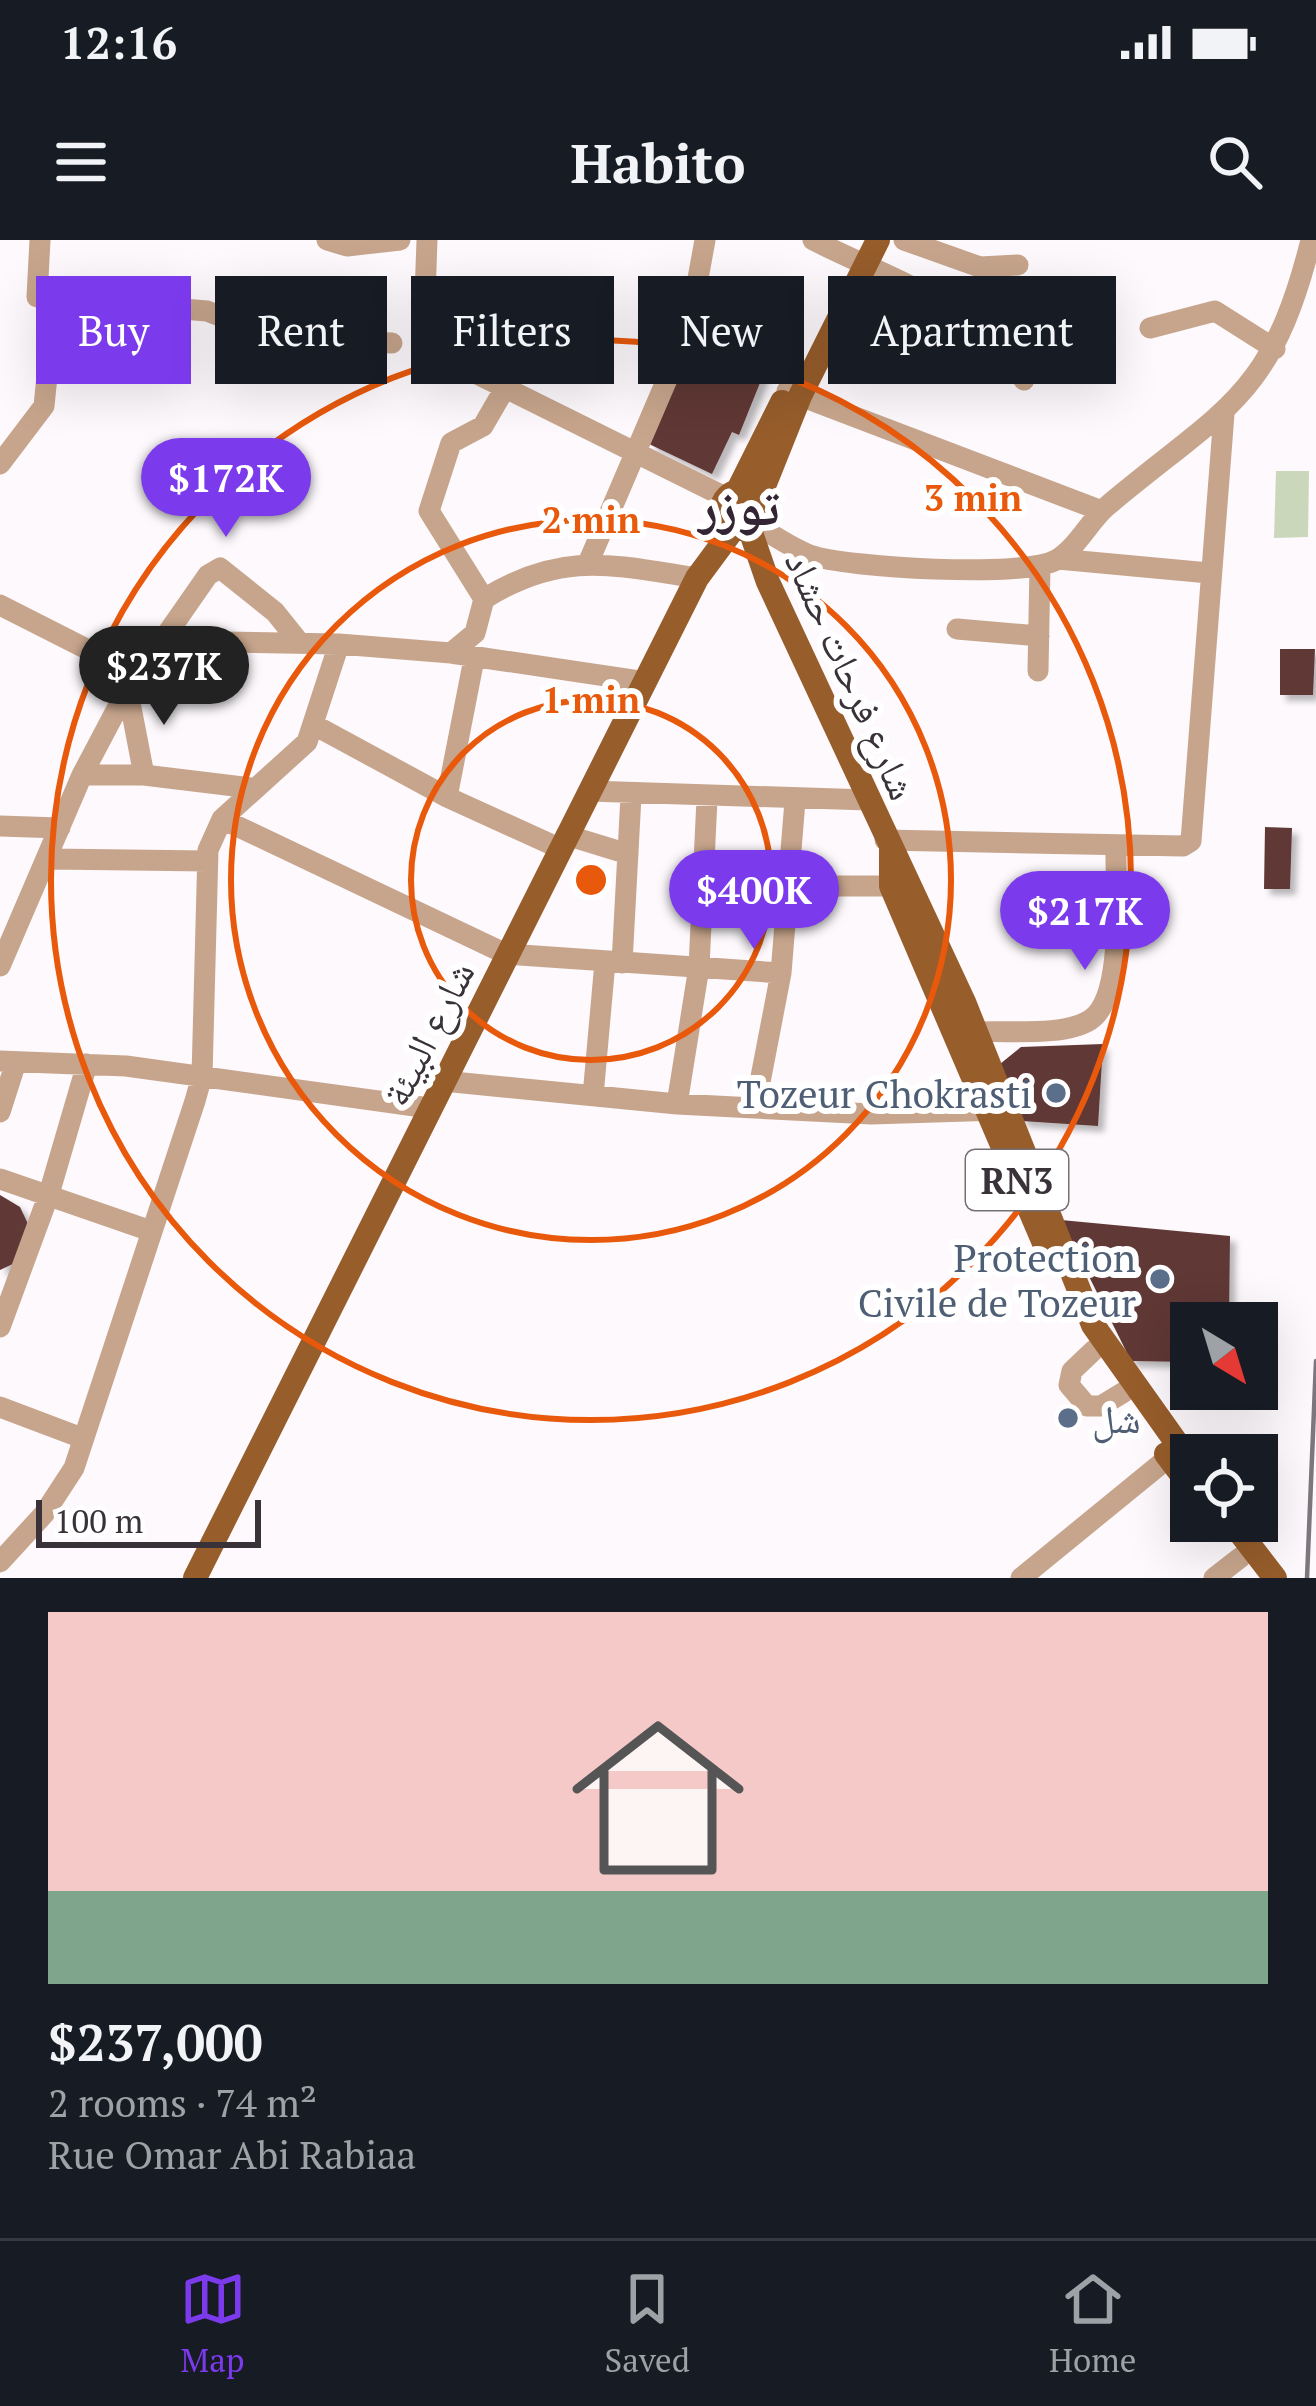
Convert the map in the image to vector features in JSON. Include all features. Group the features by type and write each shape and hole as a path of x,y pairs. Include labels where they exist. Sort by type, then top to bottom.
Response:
{"main road":[{"path":"743,512 794,394 864,257 878,240"},
{"name":"شارع البيئة","path":"195,1578 697,578 743,512"},
{"name":"شارع فرحات حشاد","path":"743,512 888,846 906,871 953,1005 1094,1325 1170,1441"},
{"name":"شارع فرحات حشاد","path":"888,846 891,886 953,1005 976,1032 997,1111 1077,1326 1124,1392 1170,1445"},
{"path":"1231,1542 1249,1568"},
{"path":"1247,1542 1275,1578"}],"street":[{"path":"39,276 40,240"},
{"path":"327,240 346,246 400,240"},
{"path":"427,240 428,338 441,356 634,453 743,512 808,554 840,562 950,569 1049,563 1209,573"},
{"path":"589,561 688,328 705,240"},
{"path":"813,240 864,257 898,276"},
{"path":"904,240 980,267 1018,265"},
{"path":"1038,671 1049,563 1102,511 1251,388 1275,349 1311,240"},
{"path":"191,310 207,311 301,348 343,341 392,343"},
{"path":"1150,328 1215,311 1275,349"},
{"path":"0,464 44,406 46,384"},
{"path":"446,797 463,656 484,599 429,511 451,443 483,426 505,388"},
{"path":"794,394 1102,511"},
{"path":"888,846 1183,846 1193,836 1224,414"},
{"path":"484,599 558,566 589,561 697,578"},
{"path":"0,967 82,775 131,682 148,650 162,641 208,575 220,568 275,612 299,642"},
{"path":"0,605 131,682"},
{"path":"957,628 1039,636"},
{"path":"162,641 339,644 646,682"},
{"path":"0,1562 62,1492 202,1076 207,861 222,819 251,788 292,759 316,726 339,644"},
{"path":"131,682 144,776"},
{"path":"316,726 446,797 563,841 628,854"},
{"path":"82,775 144,776 251,788"},
{"path":"589,791 707,799 868,800"},
{"path":"593,1096 628,854 631,796"},
{"path":"677,1104 699,967 707,799"},
{"path":"754,1108 781,973 795,801"},
{"path":"222,819 506,954 781,973"},
{"path":"0,826 60,828"},
{"path":"976,1032 1087,1023 1101,1010 1113,988 1116,846"},
{"path":"50,859 207,861"},
{"path":"788,886 891,886"},
{"path":"0,1112 8,1061 202,1076 429,1108"},
{"path":"0,1327 49,1193 87,1064"},
{"path":"443,1081 677,1104 997,1111"},
{"path":"0,1179 148,1230"},
{"path":"1094,1350 1072,1371 1069,1385 1087,1406 1101,1406 1124,1392"},
{"path":"0,1407 82,1438"},
{"path":"1022,1578 1170,1464"},
{"path":"1214,1578 1249,1568"}],"green space":[{"path":"1276,471 1309,471 1308,537 1274,538"}],"building":[{"path":"674,384 760,384 739,435 732,432 712,474 649,444"},
{"path":"1280,649 1315,649 1313,695 1280,695"},
{"path":"1265,827 1292,828 1290,889 1264,889"},
{"name":"Tozeur Chokrasti","path":"1103,1044 1098,1126 1022,1121 1000,1064 1021,1047"},
{"path":"0,1195 20,1207 29,1226 17,1262 0,1270"},
{"name":"Protection Civile de Tozeur","path":"1061,1220 1230,1236 1229,1302 1170,1302 1170,1362 1131,1361"}],"railway":[{"path":"1307,1578 1316,1361"}],"place":[{"name":"Tozeur Chokrasti","path":"1056,1093"},
{"name":"Protection Civile de Tozeur","path":"1160,1279"},
{"name":"شل","path":"1068,1418"}],"district":[{"name":"توزر","path":"739,506"}]}
